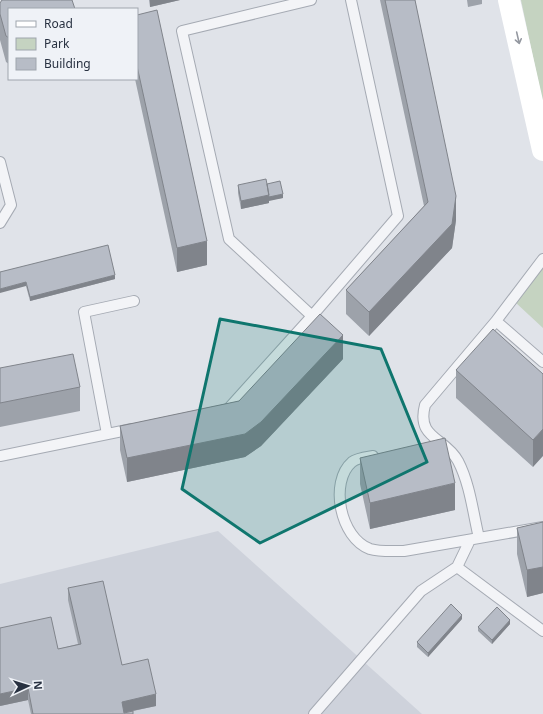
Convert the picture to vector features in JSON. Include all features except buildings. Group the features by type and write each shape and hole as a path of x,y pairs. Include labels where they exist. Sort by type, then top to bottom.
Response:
{"main road":[{"path":"509,0 543,150"}],"lane":[{"path":"311,0 182,30 229,239 312,316"},
{"path":"213,412 228,409 312,316 398,216 351,0"},
{"path":"0,162 11,205 0,223"},
{"path":"314,714 421,591 457,567 475,539 467,484 457,460 425,428 422,418 425,405 496,321 543,260"},
{"path":"107,434 84,312 134,301"},
{"path":"496,321 543,362"},
{"path":"0,456 139,427"},
{"path":"381,454 353,460 342,474 340,510 353,537 369,548 386,552 404,551 543,527"},
{"path":"457,567 543,631"}],"highlighted area":[{"path":"220,319 381,349 427,462 260,543 182,489"}],"shaded area":[{"path":"218,531 422,714 0,714 0,584"}],"green space":[{"path":"521,0 543,0 543,103 542,99"},
{"path":"543,266 543,328 515,302"}]}
